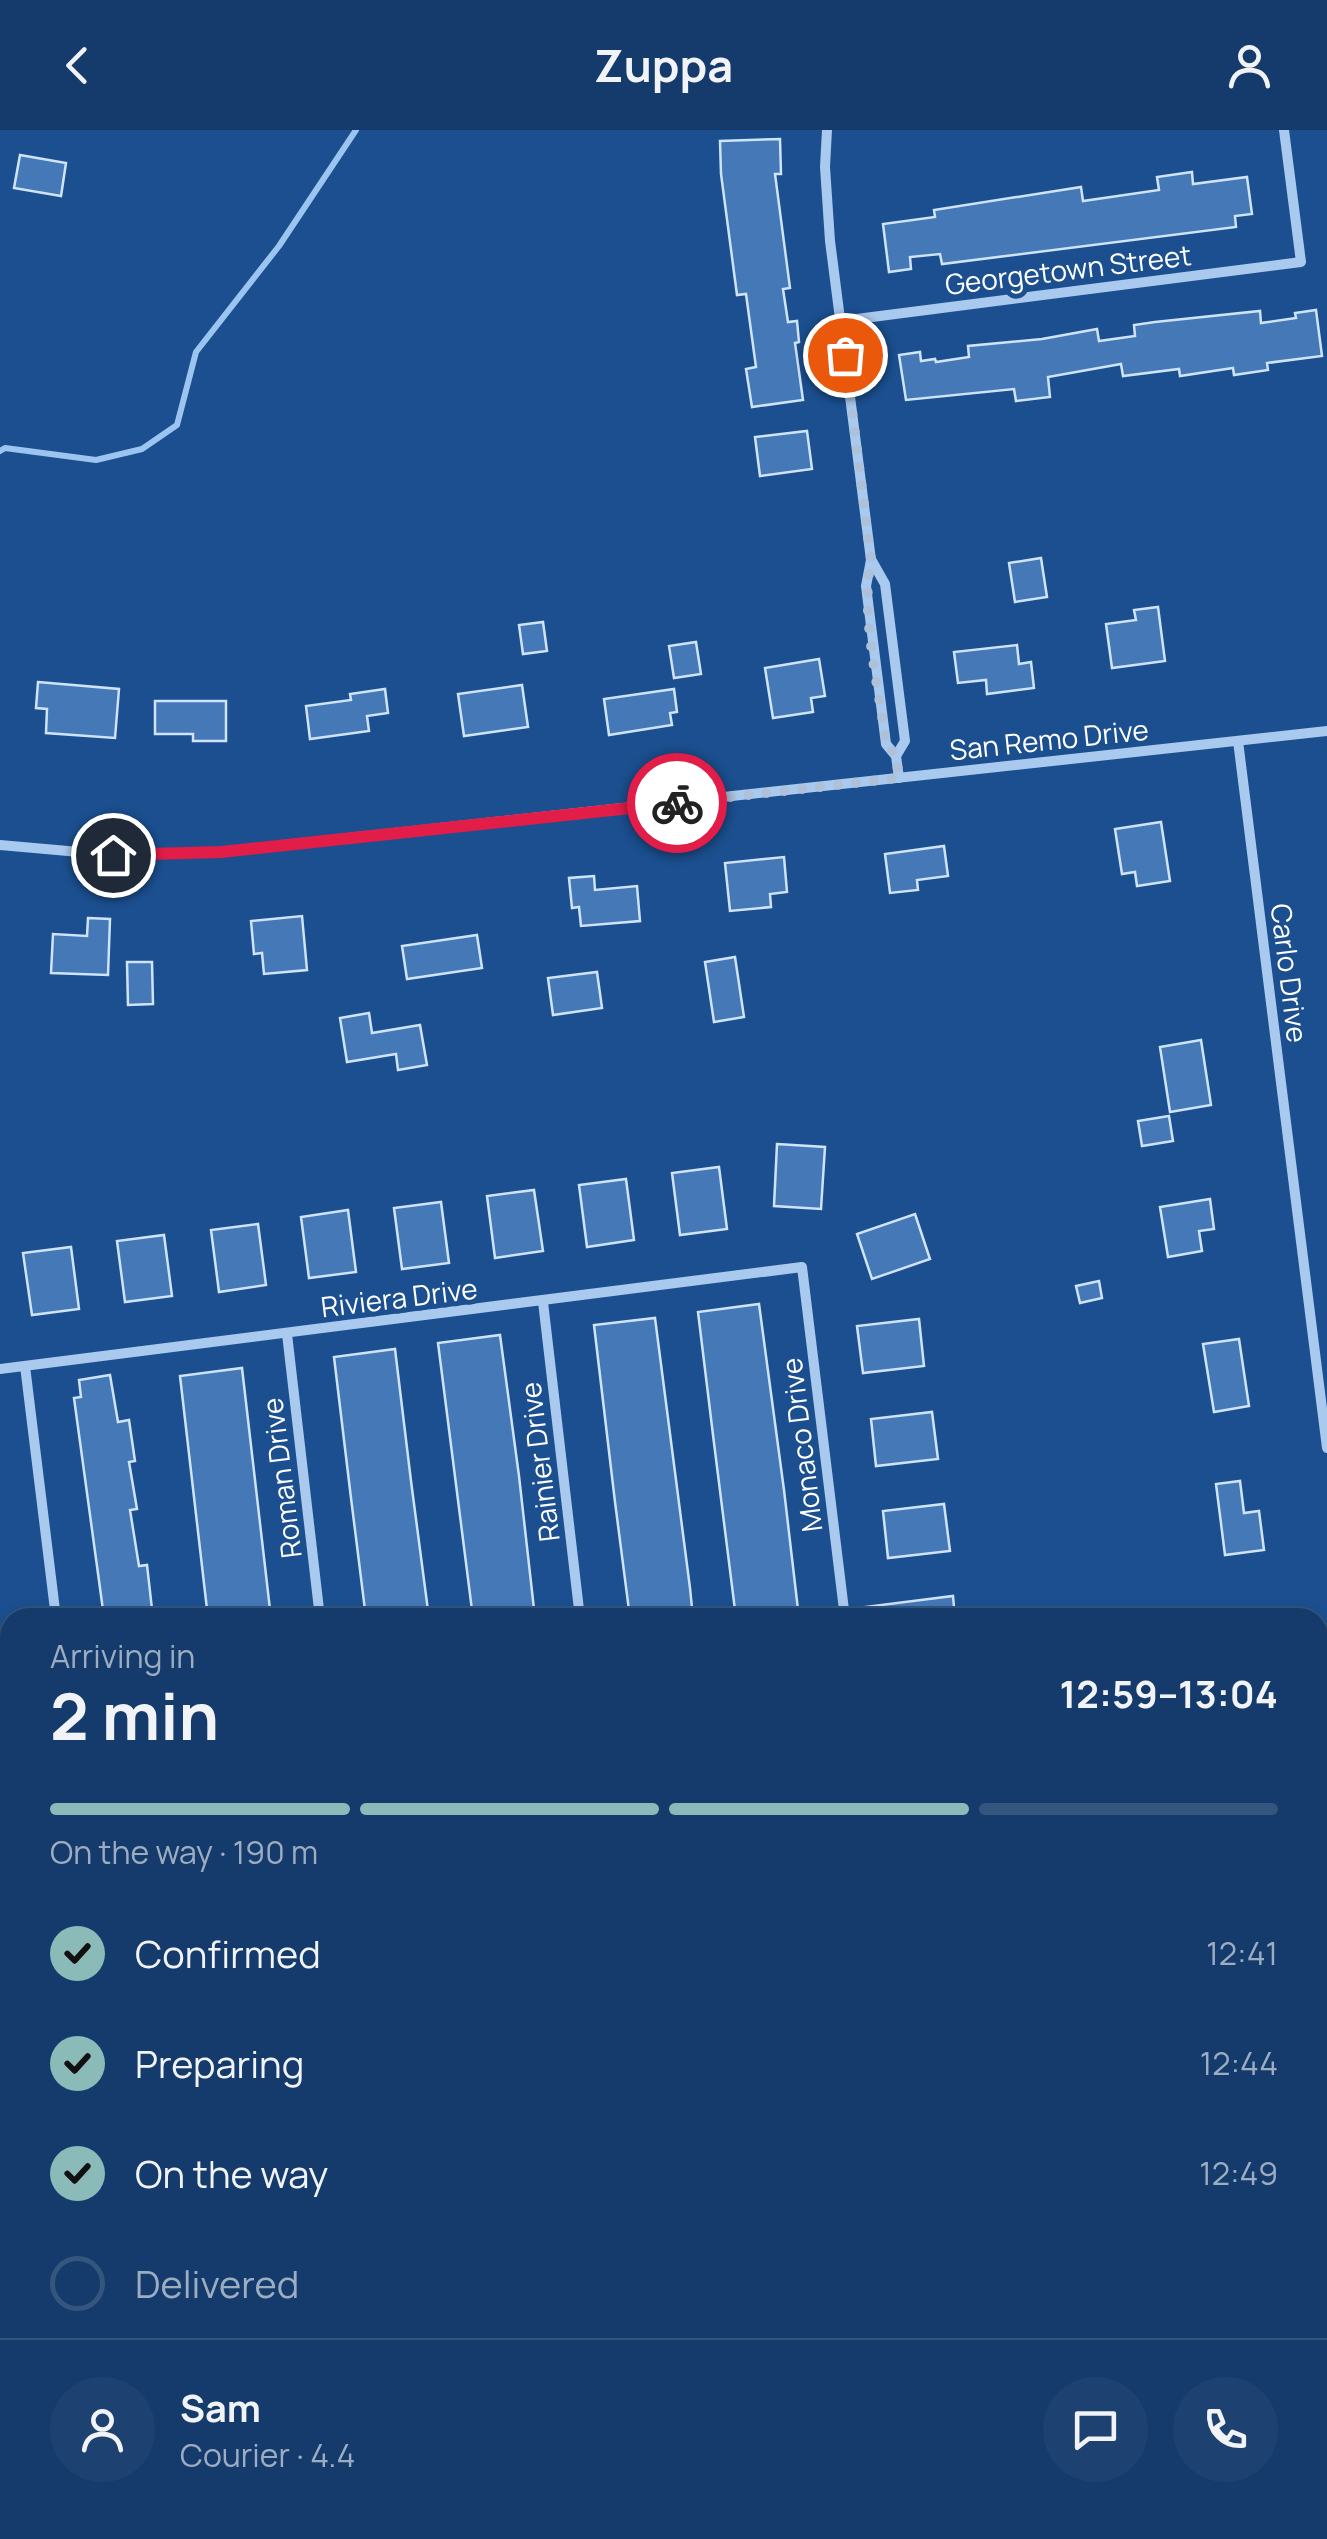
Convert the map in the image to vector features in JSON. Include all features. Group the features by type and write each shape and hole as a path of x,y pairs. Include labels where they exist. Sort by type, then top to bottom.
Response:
{"street":[{"path":"827,130 827,205 871,560 866,586 886,744 896,756 899,778"},
{"name":"Georgetown Street","path":"841,321 1301,262 1284,130"},
{"path":"871,560 885,584 905,741 896,756"},
{"name":"San Remo Drive","path":"0,845 113,855 221,852 1327,731"},
{"name":"Carlo Drive","path":"1238,741 1327,1448"},
{"name":"Riviera Drive","path":"0,1369 802,1267"},
{"name":"Monaco Drive","path":"802,1267 844,1608"},
{"name":"Rainier Drive","path":"542,1302 579,1608"},
{"name":"Roman Drive","path":"287,1334 319,1608"},
{"path":"25,1366 55,1608"}],"building":[{"path":"780,139 781,174 775,174 790,288 783,289 788,322 797,321 799,342 795,343 803,400 752,407 746,369 756,367 746,294 737,295 720,141"},
{"path":"20,155 66,163 61,196 14,188"},
{"path":"1192,172 1193,184 1247,177 1252,214 1235,216 1236,227 942,264 940,254 910,257 911,269 889,272 883,224 935,217 934,210 1081,187 1083,201 1159,190 1157,177"},
{"path":"1316,310 1322,356 1267,363 1268,370 1234,375 1233,368 1180,376 1179,369 1123,376 1121,364 1048,377 1050,397 1016,401 1014,389 906,400 899,355 920,352 921,361 936,362 969,357 968,346 1097,329 1099,341 1135,336 1134,325 1155,322 1260,311 1261,323 1296,318 1295,313"},
{"path":"807,431 812,469 760,476 755,437"},
{"path":"1041,558 1047,597 1015,602 1009,563"},
{"path":"1158,607 1165,661 1112,668 1106,624 1136,620 1134,610"},
{"path":"543,622 547,651 523,654 519,625"},
{"path":"696,642 701,674 674,678 669,646"},
{"path":"1017,645 1019,664 1031,662 1034,688 987,694 986,680 958,683 954,652"},
{"path":"819,659 825,696 811,698 813,712 773,718 765,668"},
{"path":"38,682 119,689 115,738 46,733 47,709 36,708"},
{"path":"522,685 528,727 464,736 458,694"},
{"path":"385,689 388,713 367,716 369,731 310,739 306,706 351,700 350,694"},
{"path":"674,689 677,712 670,713 672,725 609,735 604,699"},
{"path":"155,701 226,701 226,741 193,741 193,734 155,734"},
{"path":"1161,822 1170,881 1137,886 1135,872 1122,874 1115,829"},
{"path":"944,846 948,876 917,880 918,890 890,893 885,854"},
{"path":"784,857 787,892 770,894 771,907 730,911 725,863"},
{"path":"594,876 595,890 637,886 640,921 581,926 579,907 572,908 569,878"},
{"path":"302,916 307,970 264,974 262,953 254,954 251,921"},
{"path":"88,918 110,919 108,975 51,973 53,934 87,936"},
{"path":"477,935 482,968 407,979 402,946"},
{"path":"735,957 744,1017 714,1022 705,962"},
{"path":"127,962 152,962 153,1004 128,1005"},
{"path":"597,972 602,1008 553,1015 548,978"},
{"path":"369,1013 372,1033 420,1025 427,1065 398,1070 396,1054 347,1062 340,1018"},
{"path":"1201,1040 1211,1105 1170,1112 1160,1047"},
{"path":"1169,1116 1173,1141 1142,1146 1138,1121"},
{"path":"777,1144 825,1147 821,1209 774,1206"},
{"path":"719,1167 727,1229 680,1235 672,1173"},
{"path":"626,1179 634,1240 587,1247 579,1185"},
{"path":"534,1190 543,1251 495,1258 487,1196"},
{"path":"1210,1199 1214,1229 1199,1231 1202,1251 1168,1257 1160,1207"},
{"path":"441,1202 449,1263 402,1269 394,1208"},
{"path":"348,1210 356,1272 309,1278 301,1217"},
{"path":"915,1214 930,1259 872,1279 857,1234"},
{"path":"258,1224 266,1285 219,1292 211,1230"},
{"path":"164,1235 172,1296 125,1302 117,1241"},
{"path":"71,1247 79,1309 32,1315 23,1253"},
{"path":"1099,1281 1102,1298 1080,1303 1076,1286"},
{"path":"759,1304 798,1608 735,1608 698,1312"},
{"path":"655,1318 692,1608 629,1608 594,1325"},
{"path":"919,1319 924,1366 863,1373 857,1326"},
{"path":"500,1335 534,1608 472,1608 438,1343"},
{"path":"1239,1339 1249,1406 1214,1412 1203,1344"},
{"path":"395,1349 428,1608 365,1608 334,1357"},
{"path":"242,1368 270,1608 207,1608 180,1376"},
{"path":"110,1375 118,1422 129,1420 135,1461 129,1462 137,1509 130,1510 139,1566 147,1565 152,1608 103,1608 74,1398 81,1397 79,1380"},
{"path":"932,1412 938,1459 876,1466 871,1419"},
{"path":"1240,1481 1244,1513 1259,1511 1264,1550 1225,1555 1216,1484"},
{"path":"944,1504 950,1551 888,1558 883,1511"},
{"path":"953,1596 954,1608 865,1608"}],"waterway":[{"path":"0,451 5,448 96,460 142,449 177,425 196,352 279,246 356,130"}],"way so far":[{"path":"677,803 899,778 896,756 886,744 866,586 871,560 845,355"}],"route":[{"path":"113,855 221,852 677,803"}]}
